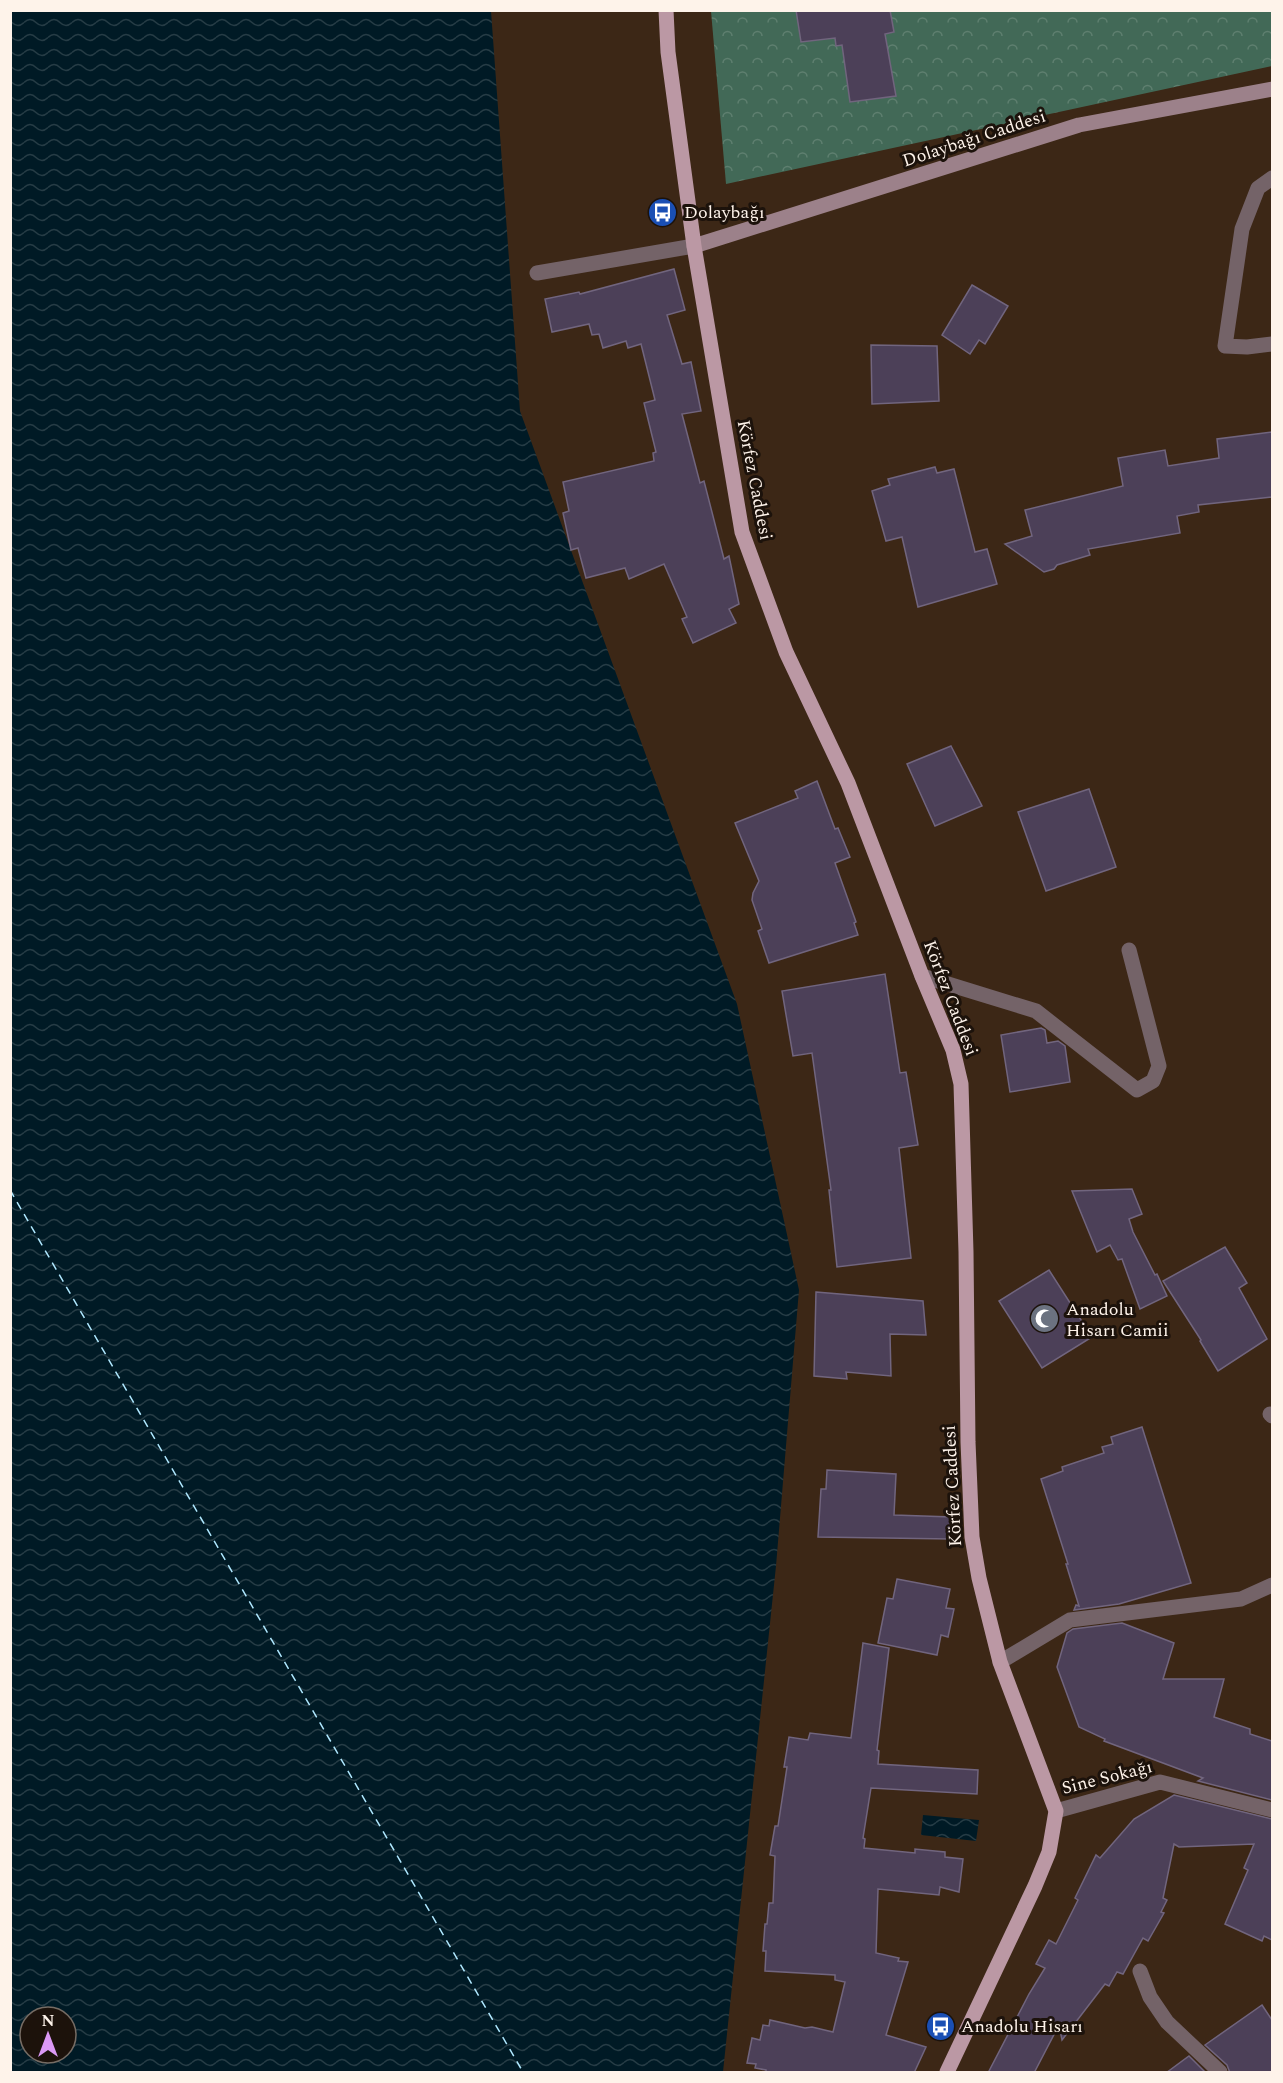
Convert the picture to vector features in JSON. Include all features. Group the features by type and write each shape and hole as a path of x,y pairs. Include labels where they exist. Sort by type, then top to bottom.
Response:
{"main road":[{"name":"Körfez Caddesi","path":"666,10 668,52 694,246 742,532 786,652 848,783 953,1050 961,1084 972,1537 979,1578 1000,1662 1056,1810"},
{"path":"947,2073 1035,1886 1049,1852 1056,1810"}],"street":[{"name":"Dolaybağı Caddesi","path":"694,246 1079,125 1272,89"},
{"path":"1272,178 1258,188 1242,229 1226,346 1247,347 1272,344"},
{"path":"537,273 694,246"},
{"path":"922,976 1036,1011 1137,1090 1153,1081 1159,1066 1129,950"},
{"path":"1000,1662 1070,1620 1241,1599 1272,1585"},
{"name":"Sine Sokağı","path":"1056,1810 1160,1782 1272,1810"},
{"path":"1140,1971 1150,1997 1167,2022 1220,2073"}],"green space":[{"path":"711,11 1272,11 1272,66 726,184"}],"water":[{"path":"11,11 491,11 520,411 737,1004 799,1290 776,1566 723,2072 11,2072"},
{"path":"923,1815 979,1820 976,1841 921,1835"}],"building":[{"path":"796,10 890,10 894,32 885,34 896,96 850,102 842,45 836,46 835,38 801,42"},
{"path":"674,269 685,310 667,315 682,364 691,362 701,411 682,414 700,483 704,481 724,559 729,556 739,604 729,609 736,623 693,643 682,619 687,617 664,564 629,579 625,568 586,578 578,548 571,550 563,513 569,511 563,482 654,461 653,453 656,452 644,403 655,400 641,344 628,348 626,341 603,348 599,334 592,335 589,324 552,332 545,299 579,292 580,294"},
{"path":"972,285 1008,306 985,344 979,340 970,354 942,335"},
{"path":"871,345 937,346 939,401 872,404"},
{"path":"1272,432 1272,497 1198,505 1199,512 1177,516 1180,533 1088,549 1090,555 1057,565 1054,569 1044,572 1005,544 1032,536 1025,510 1123,486 1118,458 1165,450 1168,466 1219,458 1217,439"},
{"path":"935,467 937,473 954,469 975,552 987,549 997,584 918,607 902,537 886,541 872,491 890,485 888,479"},
{"path":"951,746 982,806 935,826 907,764"},
{"path":"817,781 835,829 838,828 850,857 835,863 856,922 854,923 858,935 769,963 758,931 762,929 752,900 759,881 735,823 798,798 795,791"},
{"path":"1089,789 1116,867 1046,891 1018,812"},
{"path":"885,974 900,1073 906,1072 918,1145 899,1148 911,1258 837,1267 829,1190 831,1190 812,1053 793,1056 782,991"},
{"path":"1041,1028 1045,1030 1047,1043 1058,1041 1065,1046 1070,1082 1010,1092 1001,1035"},
{"path":"1132,1189 1142,1214 1129,1219 1133,1232 1167,1296 1140,1309 1122,1259 1118,1260 1110,1245 1097,1252 1072,1191"},
{"path":"1225,1247 1247,1283 1239,1288 1267,1339 1218,1371 1163,1281"},
{"name":"Anadolu Hisarı Camii","path":"1049,1270 1092,1337 1042,1368 999,1301"},
{"path":"816,1292 923,1301 926,1335 890,1334 891,1376 846,1372 847,1379 814,1376"},
{"path":"1142,1427 1191,1583 1119,1604 1074,1610 1076,1605 1079,1606 1041,1479 1063,1471 1062,1467 1104,1453 1102,1447 1113,1444 1111,1437"},
{"path":"827,1470 896,1474 894,1515 952,1517 951,1539 818,1537 821,1489 826,1489"},
{"path":"897,1579 950,1589 946,1608 954,1609 948,1637 941,1635 937,1655 878,1643 887,1598 893,1599"},
{"path":"1122,1623 1174,1643 1163,1679 1224,1679 1214,1717 1250,1729 1250,1734 1272,1741 1272,1800 1198,1781 1203,1778 1104,1741 1105,1739 1079,1727 1057,1667 1067,1633 1073,1629"},
{"path":"863,1643 889,1648 877,1750 879,1751 878,1764 978,1770 977,1794 871,1788 863,1838 865,1839 864,1848 915,1853 915,1849 945,1852 945,1857 963,1859 959,1892 940,1887 939,1895 878,1889 876,1953 908,1962 886,2035 926,2047 914,2073 766,2073 766,2070 755,2068 756,2064 747,2063 752,2038 760,2040 763,2025 769,2026 770,2020 833,2032 845,1982 835,1980 835,1975 765,1971 766,1951 763,1951 769,1903 773,1903 775,1856 770,1855 775,1826 778,1826 789,1737 808,1740 810,1733 851,1738"},
{"path":"1174,1795 1272,1819 1272,1940 1264,1936 1262,1941 1225,1924 1248,1870 1244,1868 1254,1844 1179,1847 1174,1844 1163,1898 1167,1900 1161,1912 1164,1913 1148,1941 1143,1938 1123,1974 1117,1972 1109,1986 1105,1984 1062,2040 1059,2025 1034,2073 988,2073 1045,1968 1036,1964 1049,1940 1056,1944 1078,1900 1075,1898 1096,1855 1100,1858 1134,1819"},
{"path":"1262,2005 1272,2020 1272,2073 1230,2073 1227,2065 1205,2045"},
{"path":"1189,2056 1206,2073 1166,2073"}],"ferry route":[{"path":"10,1190 523,2072"}],"place":[{"name":"Dolaybağı","path":"663,212"},
{"name":"Anadolu Hisarı Camii","path":"1045,1319"},
{"name":"Anadolu Hisarı","path":"940,2026"}]}
